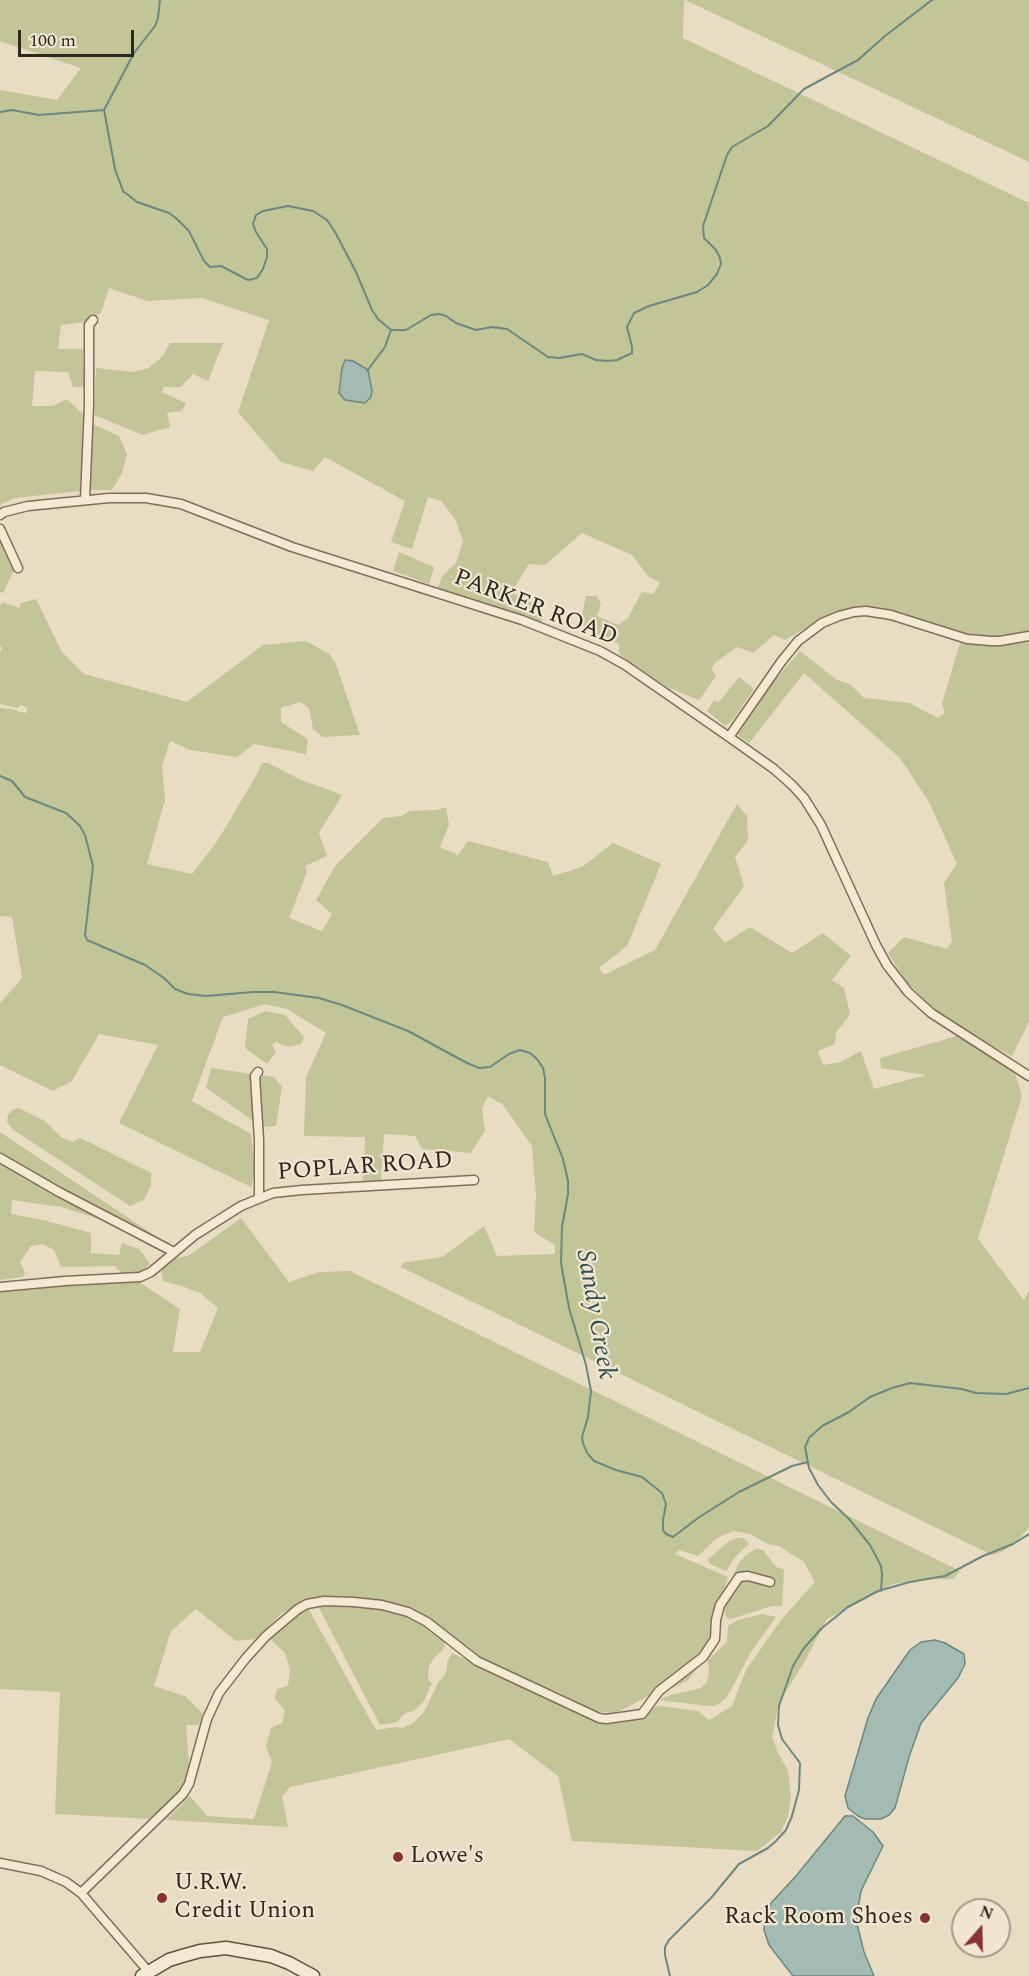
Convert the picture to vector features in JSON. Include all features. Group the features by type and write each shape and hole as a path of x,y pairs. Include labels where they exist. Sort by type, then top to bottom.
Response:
{"street":[{"path":"85,500 89,405 89,325 93,320"},
{"name":"PARKER ROAD","path":"0,515 28,506 85,500 129,497 165,500 181,504 292,547 530,622 586,644 618,660 774,769 792,785 812,810 876,945 887,965 908,992 931,1013 1029,1076"},
{"path":"0,529 18,568"},
{"path":"729,737 781,662 798,641 822,622 854,612 866,611 891,615 967,639 1000,642 1029,636"},
{"path":"258,1072 255,1076 259,1140 259,1197"},
{"path":"0,1158 59,1192 174,1252"},
{"name":"POPLAR ROAD","path":"0,1287 137,1278 151,1272 195,1235 241,1206 273,1193 474,1180"},
{"path":"81,1893 183,1794 189,1784 207,1719 219,1693 266,1636 282,1621 307,1604 324,1601 354,1602 408,1611 427,1622 477,1661 598,1718 606,1719 642,1713 660,1690 703,1657 715,1639 720,1605 739,1577 748,1576 770,1582"},
{"path":"0,1863 28,1867 53,1875 81,1893 145,1973 182,1956 226,1948 271,1956 312,1976"}],"green space":[{"path":"0,0 684,0 683,38 1029,203 1029,631 990,637 961,634 867,608 848,609 826,616 785,640 774,635 753,653 737,647 715,663 711,669 716,676 699,700 667,687 619,654 619,644 580,625 586,596 597,596 601,604 597,616 618,625 628,618 642,592 653,594 660,583 648,576 632,555 582,533 545,565 529,564 511,593 538,605 543,618 541,622 438,588 442,576 456,563 463,541 455,519 441,501 428,497 412,549 391,542 405,501 325,457 313,471 281,462 238,412 269,320 202,298 148,301 109,288 101,313 86,322 61,325 58,349 83,349 84,387 73,387 68,372 35,371 32,406 53,406 67,399 84,415 80,491 15,498 0,505 0,90 57,100 81,68 0,41","holes":["342,368 368,373 365,403 345,400 339,393"]},
{"path":"685,0 1029,0 1029,162 877,90"},
{"path":"170,343 223,343 208,381 193,374 181,387 164,387 162,392 186,403 182,411 167,413 170,427 143,435 94,415 96,368 133,372 149,368 163,356"},
{"path":"92,424 119,436 127,454 122,473 112,490 91,490"},
{"path":"0,536 14,570 3,593 0,592"},
{"path":"399,552 434,567 429,584 393,571"},
{"path":"36,599 62,652 84,674 187,702 263,645 306,641 329,654 336,664 360,735 323,737 313,729 309,708 300,702 281,708 281,722 308,739 306,754 254,744 237,757 190,750 170,741 162,766 165,800 147,864 192,874 218,840 262,763 268,763 299,779 342,795 319,833 327,856 305,866 307,872 289,918 322,931 332,914 316,900 335,866 383,818 401,816 410,811 437,810 446,807 449,825 440,847 458,855 468,841 548,862 553,876 582,867 613,843 661,864 627,946 599,968 604,975 655,950 737,804 747,816 748,840 735,857 744,886 713,929 725,943 750,927 792,953 823,933 851,956 832,980 844,988 850,1014 836,1033 835,1044 818,1051 823,1065 841,1062 861,1051 874,1089 926,1075 881,1068 880,1058 957,1036 1014,1070 1022,1096 978,1239 1024,1300 1029,1291 1029,1527 1019,1539 1004,1551 992,1555 401,1267 403,1263 442,1257 484,1226 497,1256 555,1254 555,1245 534,1232 536,1195 532,1146 503,1105 488,1096 482,1108 485,1131 471,1153 422,1149 415,1136 384,1134 381,1180 363,1181 365,1137 304,1136 306,1077 326,1033 287,1009 265,1004 223,1017 192,1101 251,1134 255,1172 251,1187 119,1123 158,1045 99,1034 72,1081 53,1091 0,1065 0,1003 22,978 12,917 0,916 0,708 26,713 28,708 21,705 18,708 0,704 0,652 2,648 0,646 0,606 2,602 19,608 21,603"},
{"path":"961,640 993,645 1029,640 1029,1022 1012,1056 979,1039 932,1007 906,981 888,953 904,937 947,949 952,941 944,883 957,864 929,802 900,758 804,673 749,743 738,735 762,695 800,651 837,680 850,684 864,698 909,703 938,718 945,713 942,703"},
{"path":"739,677 754,689 732,721 725,726 707,711 714,700 719,702"},
{"path":"265,1011 285,1015 304,1037 301,1044 289,1047 276,1042 272,1045 276,1052 267,1064 245,1048 248,1019"},
{"path":"211,1068 274,1077 282,1087 276,1126 265,1127 252,1120 206,1088"},
{"path":"19,1108 45,1121 61,1137 72,1142 80,1138 151,1173 151,1185 144,1200 130,1206 12,1129 7,1122 8,1115 12,1110"},
{"path":"0,1132 166,1243 160,1251 106,1221 61,1207 12,1200 11,1214 91,1233 91,1253 119,1255 122,1243 139,1249 150,1264 139,1274 123,1275 115,1266 61,1267 54,1250 43,1244 31,1246 20,1262 25,1272 23,1277 0,1280"},
{"path":"241,1218 289,1282 319,1272 350,1271 960,1571 953,1579 893,1584 827,1619 779,1703 772,1737 788,1771 791,1796 788,1816 781,1832 757,1851 572,1841 558,1776 509,1739 290,1787 282,1796 288,1827 166,1820 190,1796 207,1816 254,1819 272,1762 266,1746 271,1728 282,1723 285,1710 275,1699 277,1689 288,1686 290,1670 285,1653 270,1639 289,1619 308,1608 376,1730 403,1728 413,1723 424,1712 439,1681 444,1676 452,1653 607,1723 622,1721 640,1709 659,1706 698,1711 709,1720 732,1706 746,1670 781,1620 815,1582 804,1562 779,1546 768,1544 750,1534 733,1531 717,1538 698,1556 679,1550 675,1554 728,1577 719,1609 718,1631 697,1669 688,1680 675,1687 650,1695 620,1711 610,1713 591,1710 562,1694 474,1656 425,1617 398,1605 365,1598 312,1598 282,1613 256,1639 236,1641 196,1609 171,1631 154,1686 185,1696 203,1714 199,1725 186,1725 189,1766 185,1782 174,1799 152,1819 55,1814 60,1692 0,1689 0,1291 72,1283 139,1282 180,1309 173,1352 200,1352 218,1308 200,1293 163,1281 161,1270 172,1259 190,1255"},
{"path":"744,1538 749,1544 736,1556 726,1571 710,1564 707,1560 728,1542"},
{"path":"756,1549 763,1550 775,1566 784,1570 782,1606 772,1606 728,1618 725,1615 725,1607 733,1575 746,1555"},
{"path":"323,1604 362,1605 411,1615 444,1641 443,1650 429,1666 429,1681 432,1683 424,1701 414,1711 405,1713 397,1722 380,1725 319,1608"},
{"path":"763,1614 776,1617 751,1652 727,1697 720,1703 707,1706 659,1700 701,1688 707,1682 708,1660 727,1642 728,1626 738,1620"}],"water":[{"path":"345,360 353,361 368,370 372,391 371,397 365,403 345,400 339,393"},
{"path":"935,1640 964,1654 965,1664 958,1678 921,1723 895,1808 881,1819 865,1819 848,1808 845,1796 868,1718 876,1699 910,1650 921,1642"},
{"path":"845,1816 853,1816 873,1832 883,1846 861,1891 856,1920 864,1952 874,1976 793,1976 769,1945 764,1930 765,1918 771,1903"}],"waterway":[{"path":"104,110 134,53 155,26 160,0"},
{"name":"Sandy Creek","path":"104,110 115,169 123,191 137,202 169,213 177,219 189,231 204,261 210,267 221,266 248,280 257,278 263,269 267,249 253,224 256,215 263,211 288,206 313,211 327,220 335,232 356,272 372,310 378,319 391,330 406,330 431,315 439,314 476,330 492,327 507,329 548,357 559,358 582,354 596,360 617,360 632,353 627,327 634,313 649,306 697,292 708,285 717,274 721,264 720,258 716,250 704,238 703,226 727,155 732,147 768,126 804,89 858,60 932,0"},
{"name":"Sandy Creek","path":"0,112 12,110 39,115 104,110"},
{"path":"367,371 385,347 391,330"},
{"name":"Sandy Creek","path":"0,776 12,781 25,797 66,813 80,826 85,835 93,866 85,935 87,940 145,965 175,989 188,994 206,996 274,992 319,998 408,1031 479,1068 490,1067 509,1054 520,1050 530,1053 537,1059 543,1068 545,1078 545,1114 563,1159 568,1181 562,1227 561,1263 569,1308 586,1365 591,1391 588,1417 582,1437 583,1443 587,1453 594,1461 642,1477 662,1493 666,1504 663,1520 663,1530 666,1534 673,1537 739,1492 792,1466 808,1462"},
{"path":"881,1591 881,1566 870,1545 849,1519 831,1502 809,1468 805,1447 809,1438 822,1426 849,1412 870,1397 910,1383 962,1389 976,1393 1006,1394 1029,1388"},
{"name":"Sandy Creek","path":"670,1976 665,1955 665,1947 669,1940 711,1898 739,1864 776,1841 786,1830 792,1816 799,1790 800,1763 782,1739 778,1725 779,1706 793,1666 804,1648 822,1628 848,1607 878,1591 945,1576 1029,1534"}],"place":[{"name":"Lowe's","path":"398,1857"},
{"name":"U.R.W. Credit Union","path":"162,1898"},
{"name":"Rack Room Shoes","path":"925,1918"}]}
